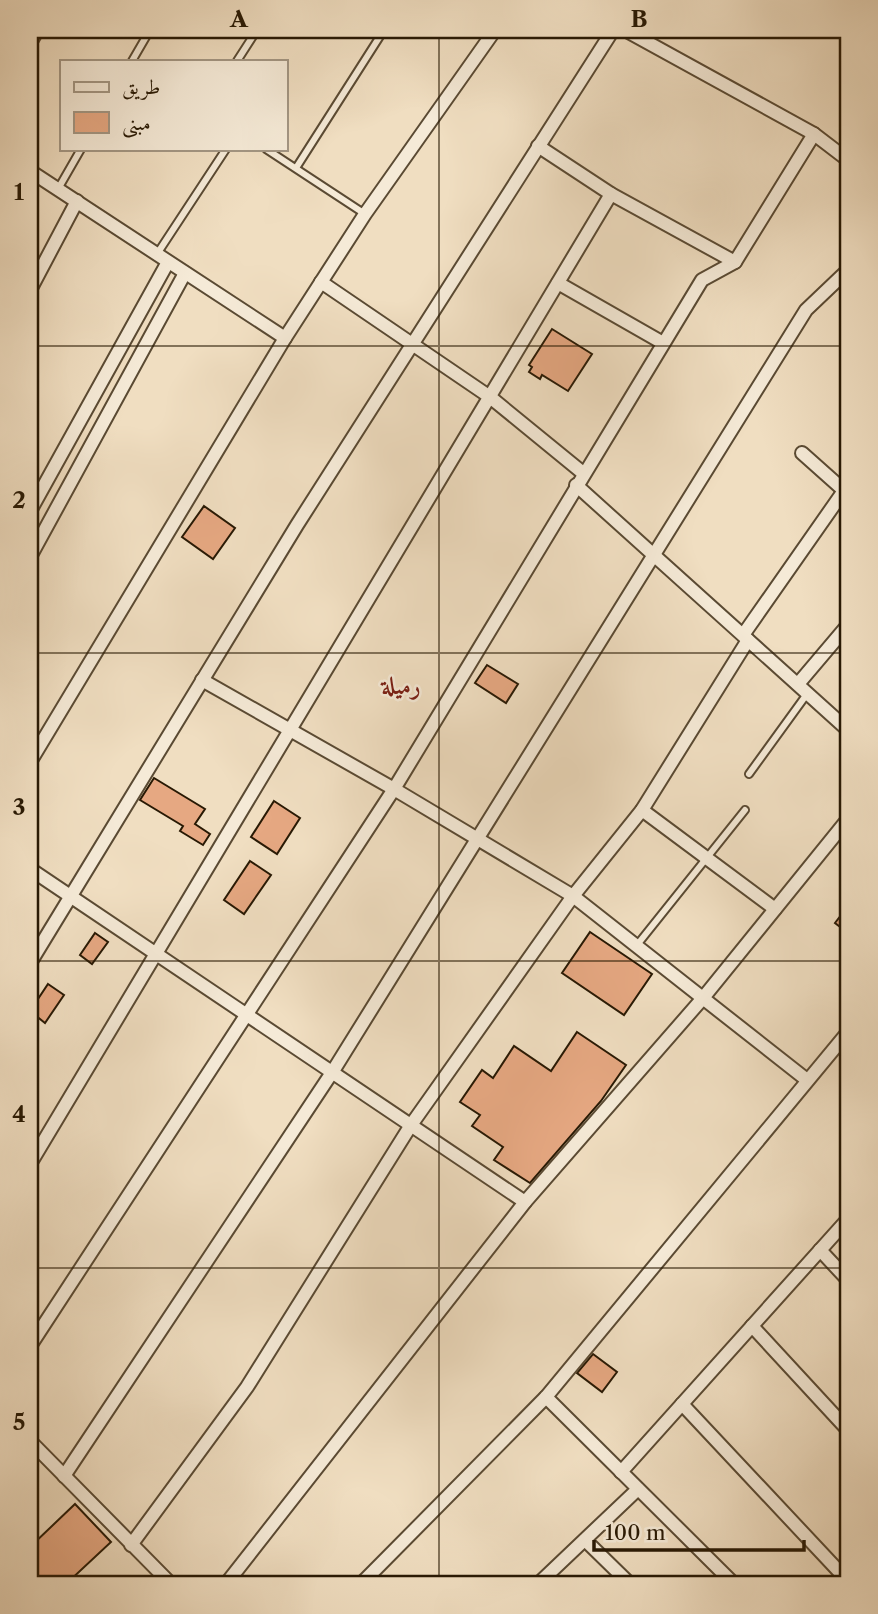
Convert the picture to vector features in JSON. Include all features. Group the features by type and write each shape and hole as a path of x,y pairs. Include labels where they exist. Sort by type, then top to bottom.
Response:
{"street":[{"path":"30,762 285,338 365,214 495,30"},
{"path":"30,963 411,342 613,30"},
{"path":"625,30 814,134 848,159"},
{"path":"30,1346 394,789 702,280 735,262 814,134"},
{"path":"538,146 611,194 735,262"},
{"path":"30,171 285,338"},
{"path":"30,1164 611,194"},
{"path":"30,290 77,201"},
{"path":"30,511 163,258"},
{"path":"64,1476 333,1070 806,310 848,270"},
{"path":"30,557 185,273"},
{"path":"321,282 490,397 583,473"},
{"path":"558,283 663,343"},
{"path":"131,1545 247,1387 411,1125 573,896 642,810 746,638 847,490 802,453"},
{"path":"576,485 848,730"},
{"path":"803,688 848,625"},
{"path":"202,680 394,789 573,896 807,1080"},
{"path":"642,810 775,909"},
{"path":"226,1584 525,1202 703,998 848,820"},
{"path":"30,869 333,1070 525,1202"},
{"path":"361,1584 546,1397 848,1032"},
{"path":"621,1472 848,1219"},
{"path":"820,1250 848,1280"},
{"path":"752,1326 848,1430"},
{"path":"546,1397 734,1584"},
{"path":"682,1404 848,1581"},
{"path":"30,1441 171,1584"},
{"path":"538,1584 638,1489"},
{"path":"585,1540 630,1584"}],"lane":[{"path":"30,49 41,30"},
{"path":"133,60 150,30"},
{"path":"238,60 257,30"},
{"path":"296,168 384,30"},
{"path":"58,189 80,150"},
{"path":"163,258 225,150"},
{"path":"268,150 365,214"},
{"path":"749,774 803,688"},
{"path":"635,947 745,810"}],"building":[{"path":"552,329 592,354 568,391 542,375 540,379 529,372 532,367 529,365"},
{"path":"204,506 235,528 213,559 182,537"},
{"path":"487,665 518,684 506,703 475,683"},
{"path":"154,778 205,809 195,824 210,834 203,845 180,831 183,826 140,800"},
{"path":"274,801 300,818 277,854 251,837"},
{"path":"250,861 271,875 244,914 224,900"},
{"path":"848,906 848,933 835,923"},
{"path":"590,932 652,974 624,1015 562,973"},
{"path":"95,933 108,942 92,964 80,955"},
{"path":"48,984 64,995 45,1023 30,1011"},
{"path":"577,1032 626,1065 601,1101 530,1183 494,1160 503,1147 472,1126 480,1115 460,1102 482,1070 493,1078 514,1046 551,1071"},
{"path":"593,1354 617,1372 602,1392 577,1373"},
{"path":"75,1504 111,1542 66,1584 30,1584 30,1547"}],"district":[{"name":"رميلة","path":"401,685"}]}
